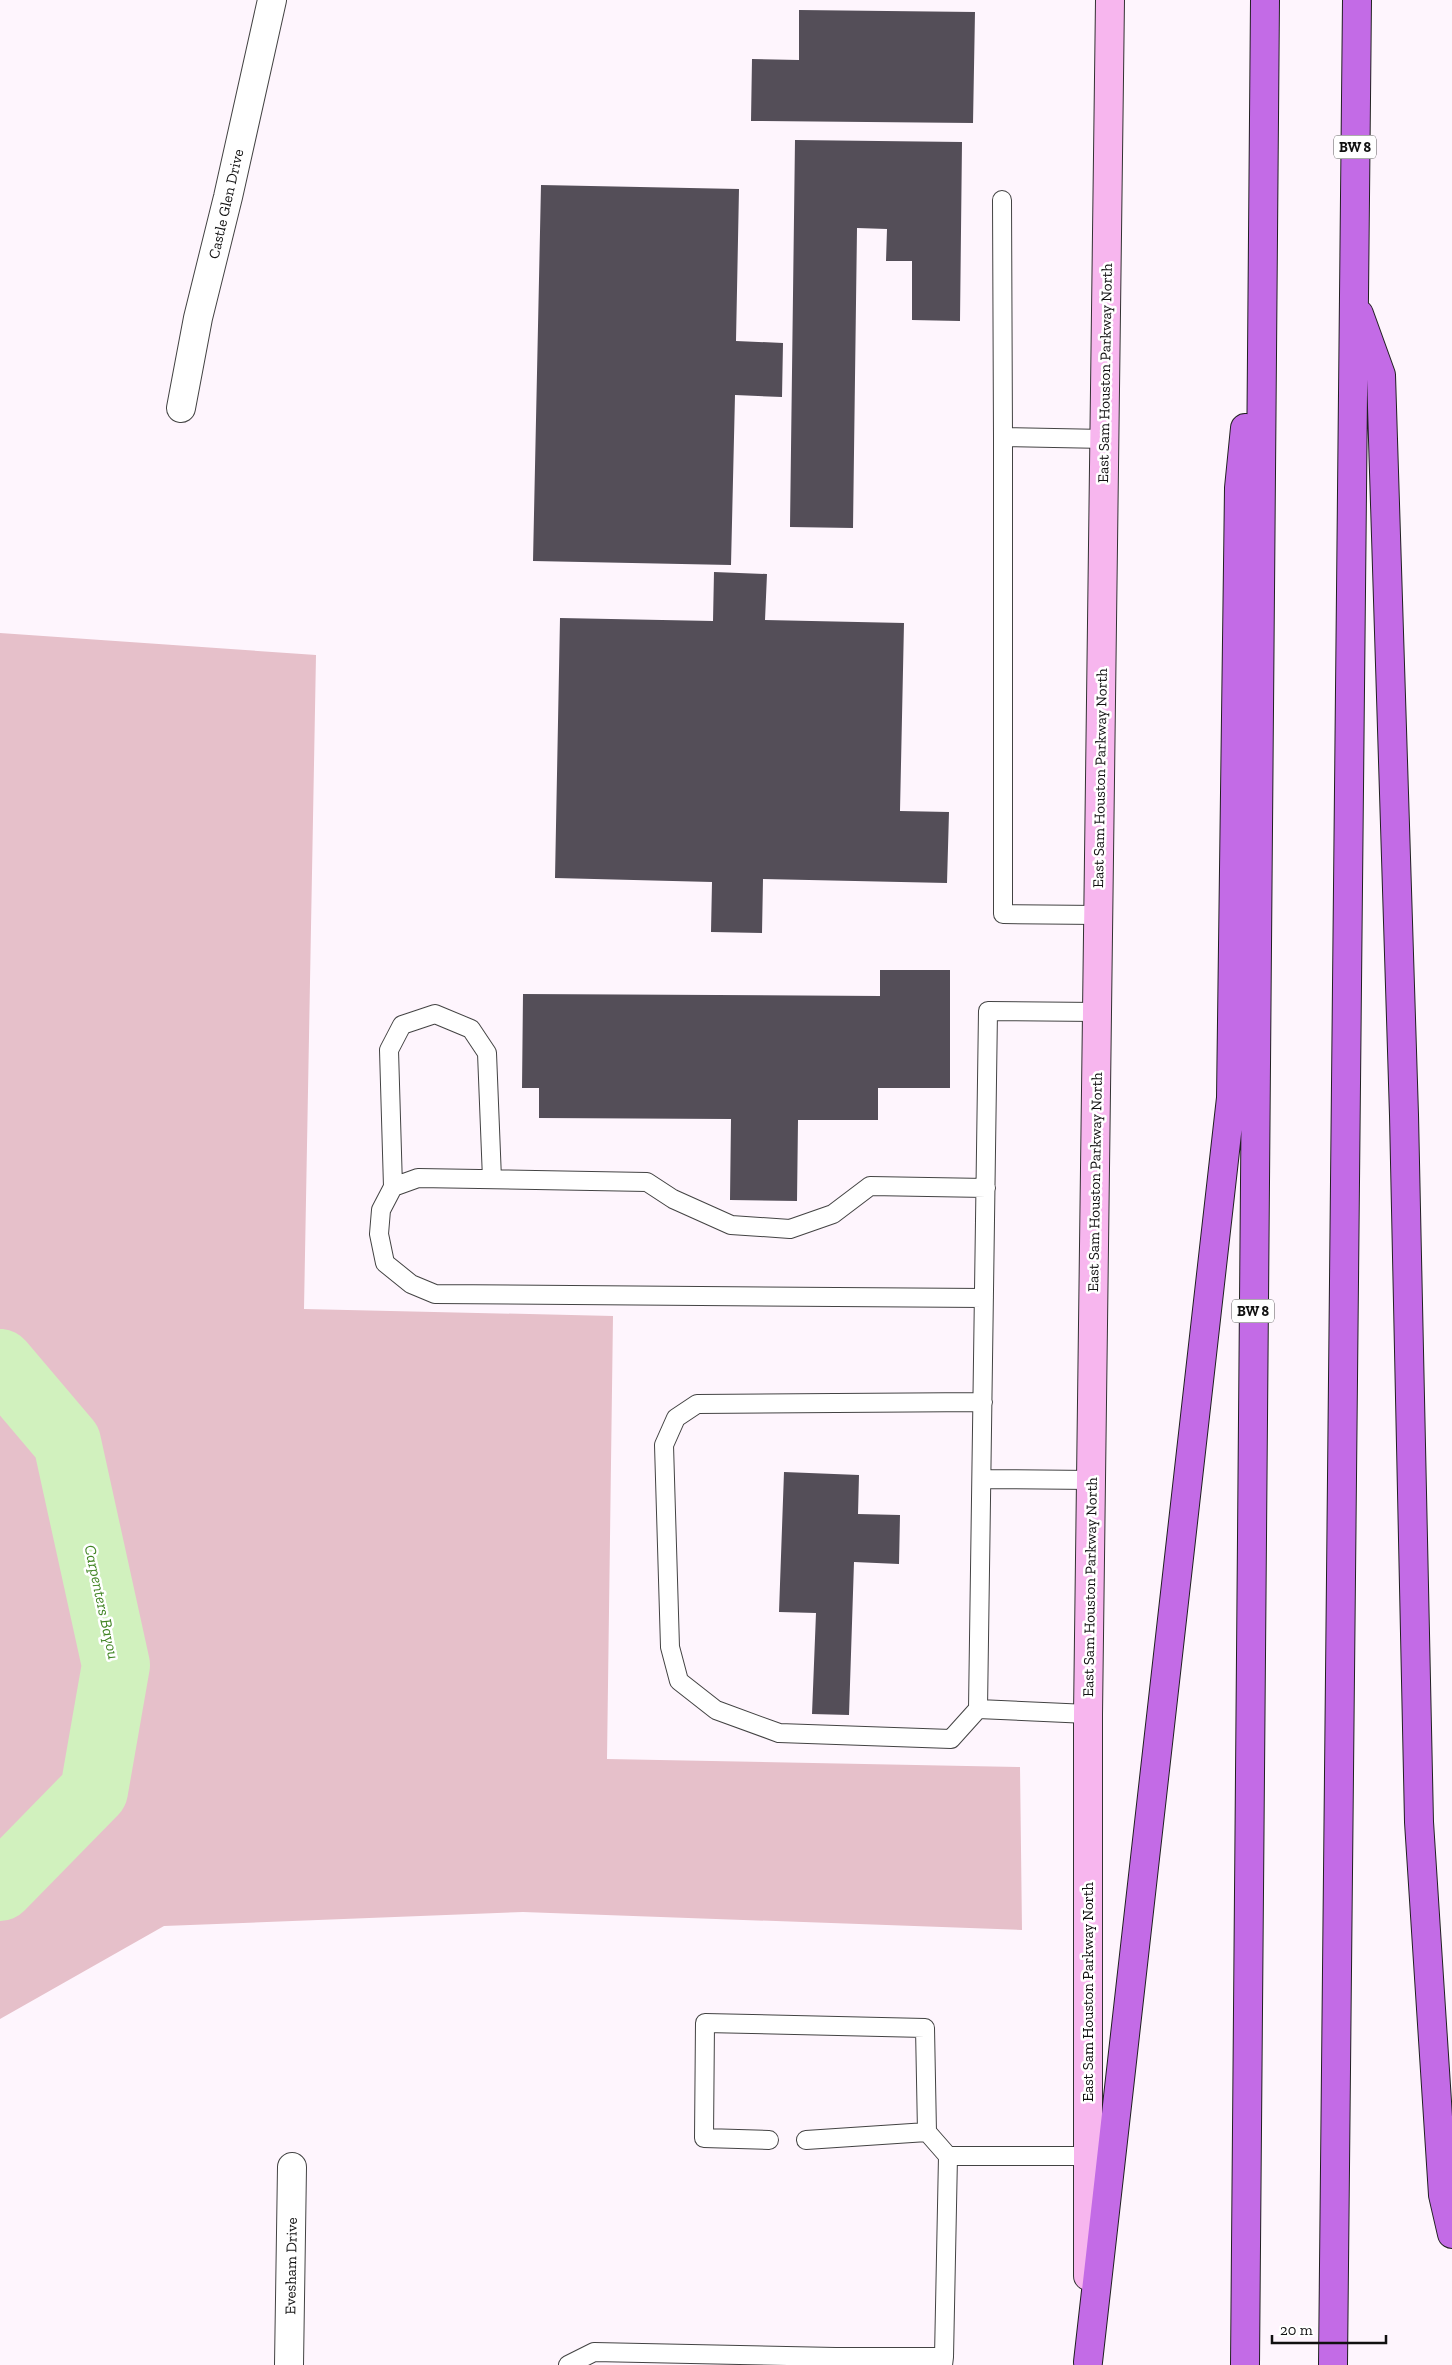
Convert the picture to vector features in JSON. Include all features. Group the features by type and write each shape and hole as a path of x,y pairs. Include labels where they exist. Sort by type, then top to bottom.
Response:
{"highway":[{"name":"BW 8","path":"1245,2365 1265,0"},
{"name":"BW 8","path":"1332,2365 1352,294 1357,0"},
{"path":"1088,2363 1231,1098 1239,488 1262,258"},
{"path":"1352,294 1381,375 1404,1105 1419,1822 1442,2195 1452,2234"}],"main road":[{"name":"East Sam Houston Parkway North","path":"1088,2363 1088,1714 1110,0"}],"street":[{"name":"Castle Glen Drive","path":"181,408 198,318 228,197 272,0"},
{"name":"Evesham Drive","path":"290,2365 292,2167"}],"lane":[{"path":"1002,200 1003,914 1098,915"},
{"path":"1003,437 1105,439"},
{"path":"983,1402 697,1404 676,1418 664,1444 670,1647 679,1681 716,1710 779,1733 951,1739 978,1709 982,1479 983,1402 984,1298 988,1011 1097,1012"},
{"path":"492,1179 487,1053 471,1029 435,1014 402,1025 389,1050 393,1187 381,1210 379,1234 386,1263 411,1284 435,1294 984,1298"},
{"path":"393,1187 418,1178 647,1182 673,1198 731,1225 790,1229 833,1214 870,1186 986,1188"},
{"path":"982,1479 1091,1480"},
{"path":"978,1709 1088,1714"},
{"path":"568,2365 594,2352 836,2361 944,2361 948,2156 927,2132 925,2028 705,2023 704,2138 769,2140"},
{"path":"806,2140 927,2132"},
{"path":"948,2156 1088,2156"}],"shaded area":[{"path":"0,633 316,655 304,1309 613,1316 607,1759 1020,1767 1022,1930 523,1912 164,1926 0,2019"}],"building":[{"path":"799,10 975,12 973,123 751,121 752,59 799,60"},
{"path":"795,140 962,142 960,321 912,320 912,261 886,261 887,229 857,228 853,528 790,527"},
{"path":"541,185 739,189 736,341 783,343 782,397 735,395 731,565 533,561"},
{"path":"714,572 767,574 765,620 904,623 900,811 949,812 947,883 763,879 762,933 711,932 712,882 555,878 560,618 713,621"},
{"path":"880,970 950,970 950,1088 878,1088 878,1120 798,1120 797,1201 730,1200 731,1119 539,1118 539,1088 522,1088 523,994 880,996"},
{"path":"784,1472 859,1475 858,1514 900,1515 899,1564 854,1562 849,1715 812,1714 816,1613 779,1612"}],"waterway":[{"name":"Carpenters Bayou","path":"0,1363 67,1442 116,1665 94,1791 0,1887"}]}
